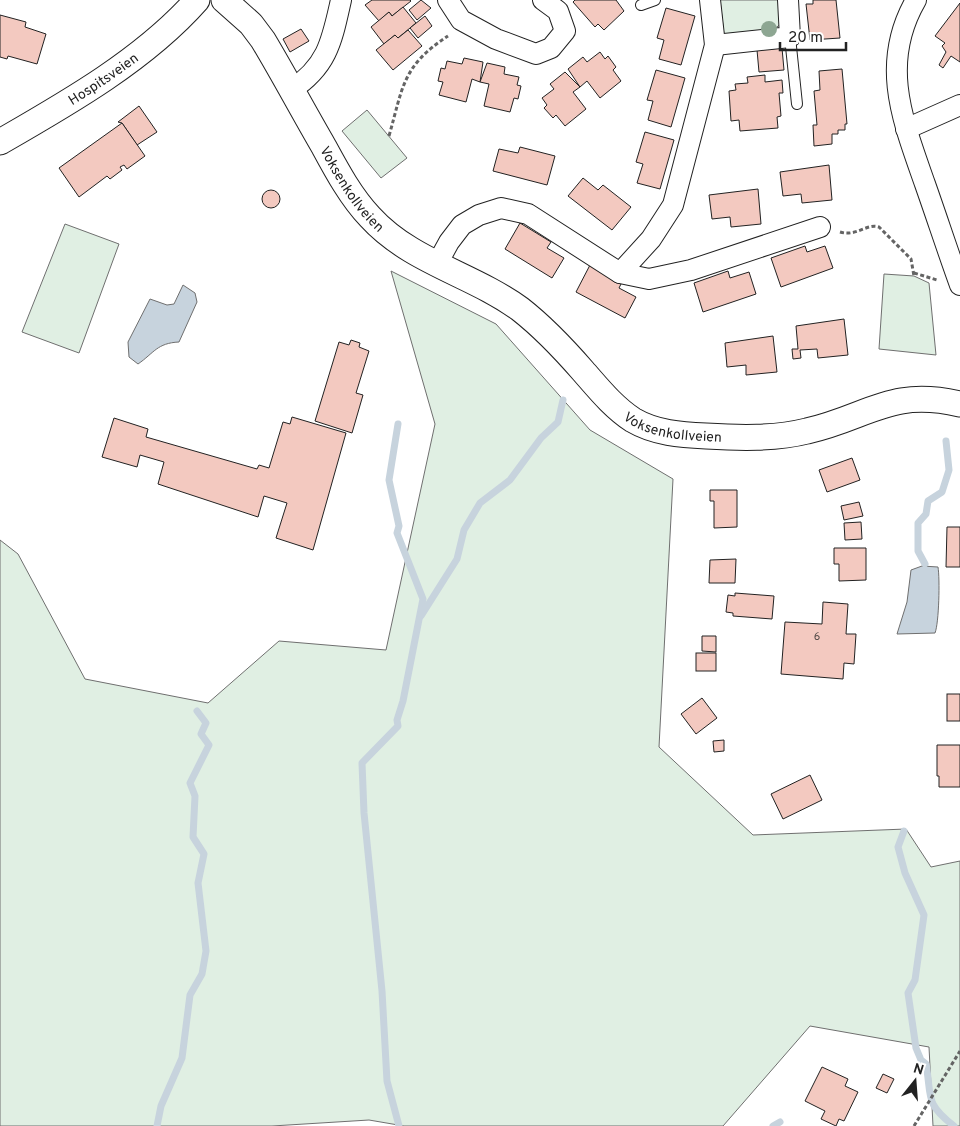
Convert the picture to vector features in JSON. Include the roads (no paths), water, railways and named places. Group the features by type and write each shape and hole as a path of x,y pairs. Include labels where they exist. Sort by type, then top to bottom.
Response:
{"street":[{"name":"Hospitsveien","path":"0,142 57,110 135,55 168,29 197,0"},
{"name":"Voksenkollveien","path":"224,0 257,32 336,168 368,216 393,238 518,308 555,339 618,408 634,420 662,431 706,436 787,435 809,431 872,407 906,399 935,399 960,404"},
{"path":"291,90 305,81 323,60 334,35 342,0"},
{"path":"448,0 461,20 496,40 536,54 552,48 565,31 558,11 543,0"},
{"path":"620,273 651,239 672,205 715,45 710,0"},
{"path":"715,45 790,37 788,0"},
{"path":"916,0 902,32 896,62 897,93 906,129 960,285"},
{"path":"906,129 960,106"},
{"path":"437,264 449,242 462,225 479,215 501,208 528,214 620,273 649,279 691,270 820,227"}],"lane":[{"path":"640,4 655,0"},
{"path":"790,37 797,104"}],"waterway":[{"path":"421,616 457,559 464,530 480,503 510,480 541,438 558,422 563,400"},
{"path":"398,424 389,480 399,526 397,533 423,599 403,701 397,720 398,726 362,763 364,813 382,991 387,1081 399,1126"},
{"path":"925,564 918,551 918,523 926,514 928,501 942,492 949,470 946,441"},
{"path":"157,1126 161,1106 182,1058 190,995 202,974 206,951 198,883 204,854 193,837 195,796 190,783 209,745 201,734 206,723 197,711"},
{"path":"904,831 898,847 905,873 924,915 915,980 908,993 916,1048 921,1060 926,1064 931,1099 938,1111 954,1126"},
{"path":"773,1126 780,1122"}]}
